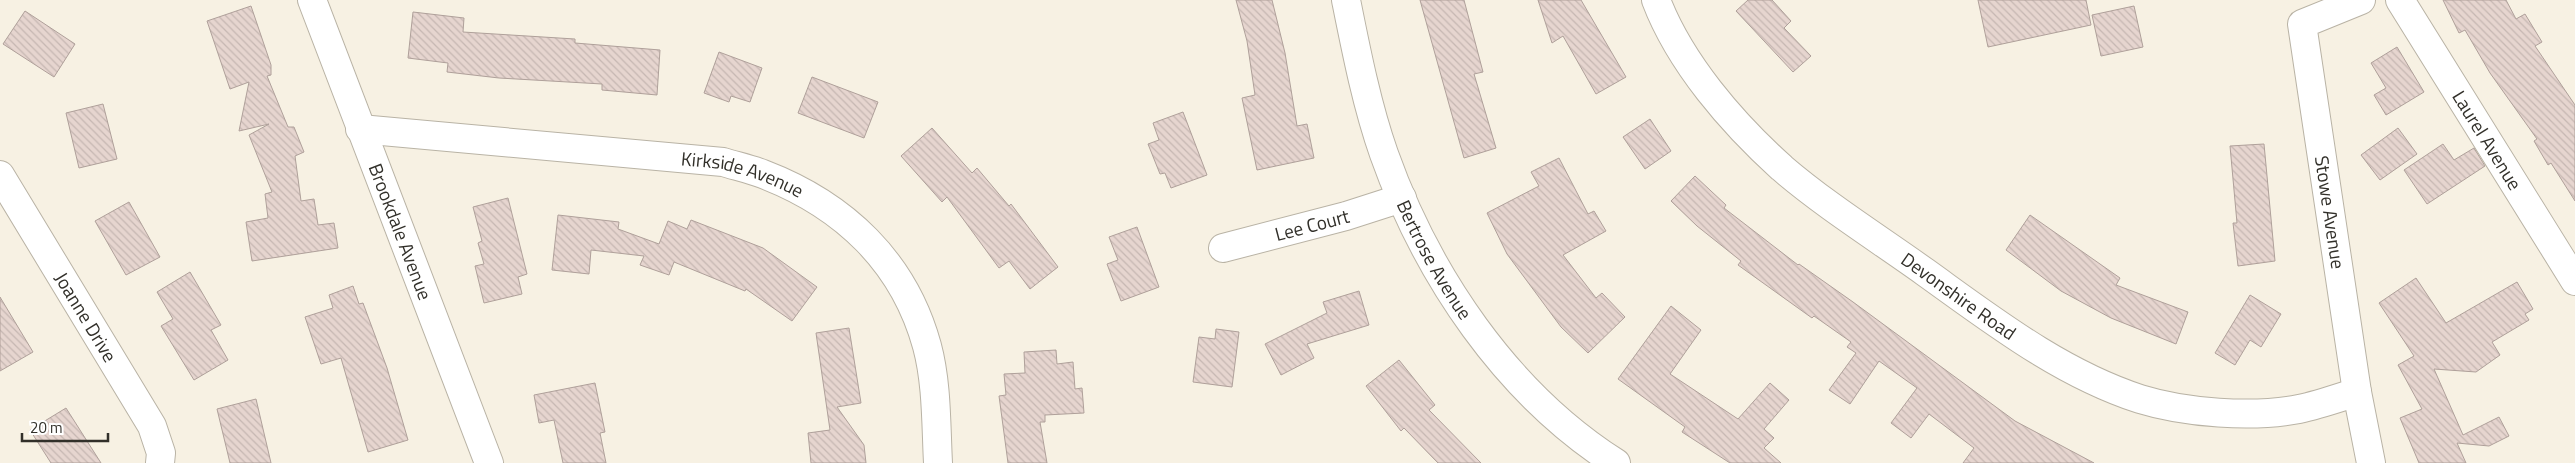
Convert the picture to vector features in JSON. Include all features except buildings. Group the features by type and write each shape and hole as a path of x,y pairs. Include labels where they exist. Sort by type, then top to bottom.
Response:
{"street":[{"name":"Brookdale Avenue","path":"312,0 489,463"},
{"name":"Bertrose Avenue","path":"1346,0 1381,144 1402,198 1428,253 1478,331 1504,364 1557,418 1606,461"},
{"name":"Devonshire Road","path":"1656,0 1685,55 1709,89 1744,130 1783,168 2005,329 2067,367 2108,387 2142,399 2182,408 2221,412 2298,409 2357,392"},
{"name":"Stowe Avenue","path":"2361,0 2302,24 2357,392 2371,463"},
{"name":"Laurel Avenue","path":"2400,0 2575,281"},
{"name":"Kirkside Avenue","path":"360,129 723,162 763,174 802,193 836,213 872,244 897,274 916,309 927,348 932,380 938,463"},
{"name":"Joanne Drive","path":"0,175 152,426 161,453 160,463"},
{"name":"Lee Court","path":"1223,248 1346,216 1402,198"}]}
